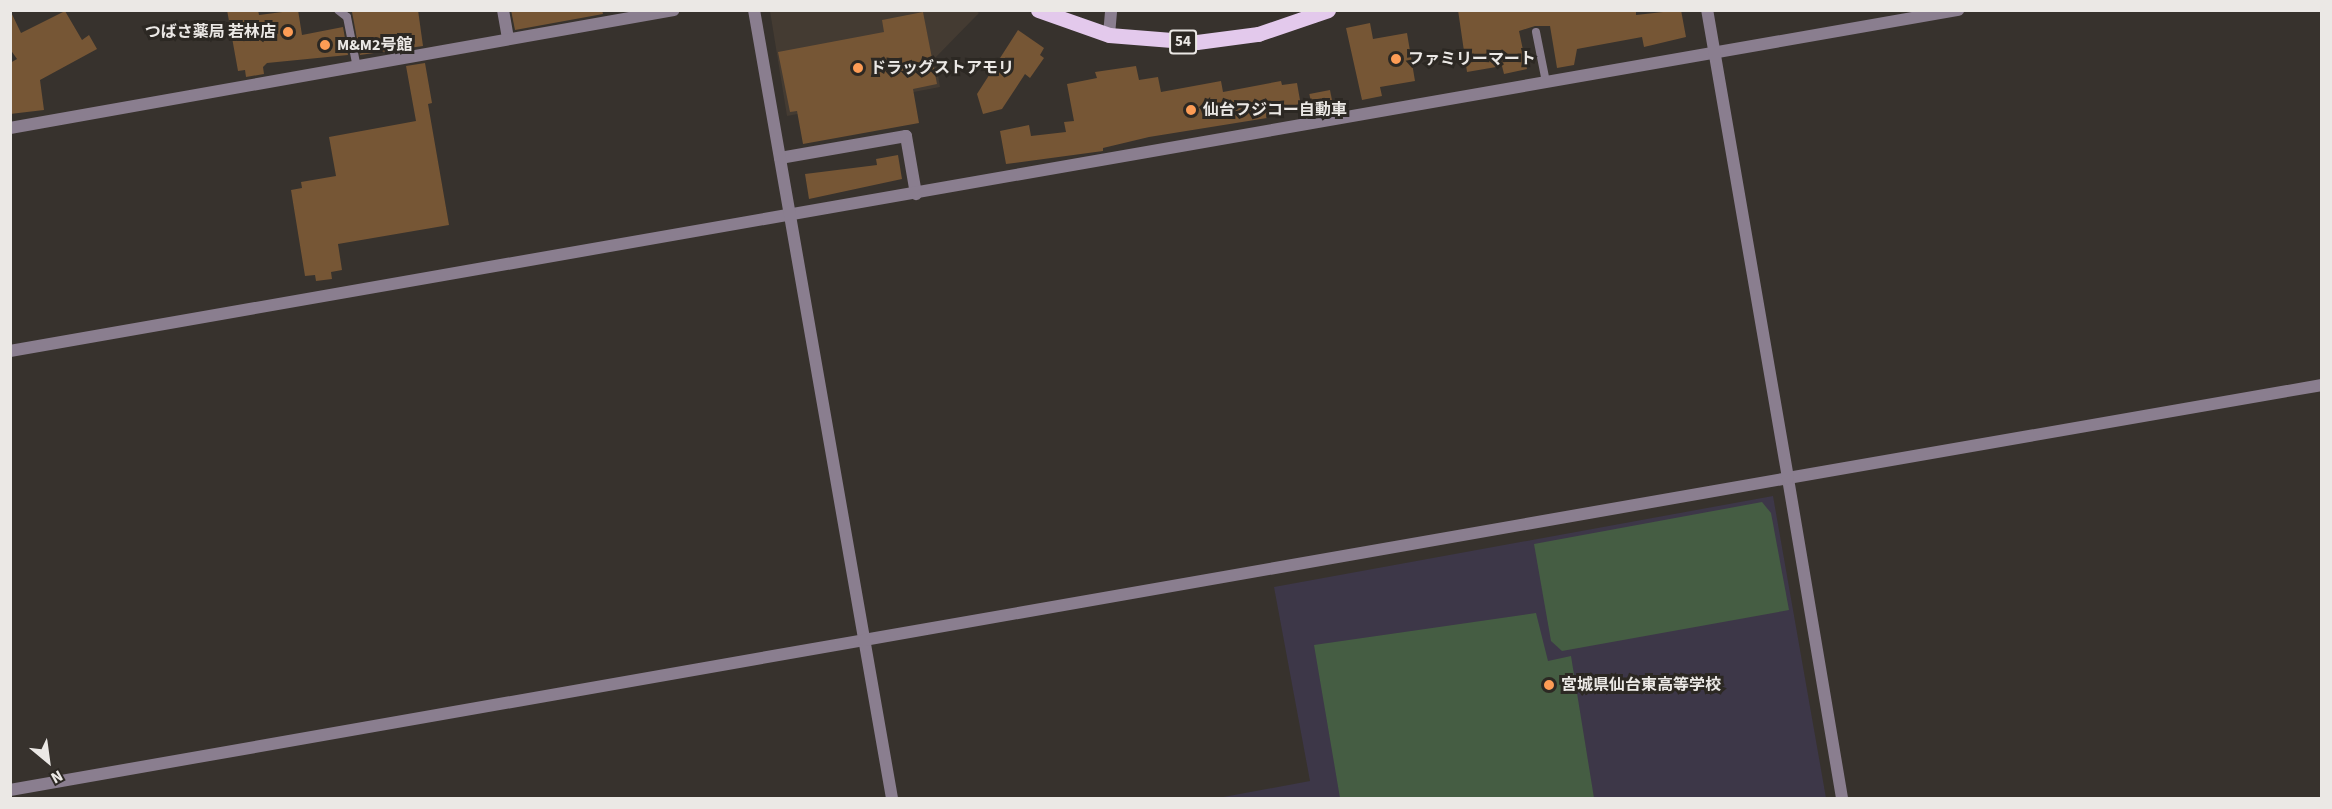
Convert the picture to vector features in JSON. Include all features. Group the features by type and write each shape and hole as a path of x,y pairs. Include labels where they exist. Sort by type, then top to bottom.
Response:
{"main road":[{"name":"54","path":"1038,10 1109,35 1197,42 1232,39 1282,28 1328,10"}],"street":[{"path":"503,10 508,39"},
{"path":"10,128 674,10"},
{"path":"754,10 892,798"},
{"path":"1109,35 1111,10"},
{"path":"1707,10 1842,798"},
{"path":"10,351 1958,10"},
{"path":"780,158 906,136 916,194"},
{"path":"10,790 2322,385"}],"lane":[{"path":"338,10 347,17 357,68"},
{"path":"1536,32 1546,82"}],"shaded area":[{"name":"ドラッグストアモリ","path":"974,10 979,13 935,58 940,87 787,116 770,11"},
{"name":"宮城県仙台東高等学校","path":"1773,496 1826,798 1218,798 1310,781 1274,587"}],"green space":[{"path":"1762,502 1771,513 1789,610 1562,651 1551,641 1534,544"},
{"path":"1536,613 1548,661 1571,656 1594,798 1340,798 1314,645"}],"building":[{"path":"10,10 21,33 65,11 82,40 89,35 97,49 40,80 44,110 10,114 10,63 17,59 10,49"},
{"path":"227,10 258,10 259,15 298,10 302,35 343,27 348,55 267,63 263,67 264,74 246,77 245,70 238,71"},
{"path":"418,10 423,46 360,55 352,12"},
{"path":"511,10 602,10 603,14 515,30"},
{"path":"1458,10 1636,10 1636,15 1681,10 1686,37 1644,47 1642,37 1577,49 1574,65 1557,68 1550,26 1535,26 1519,31 1527,69 1504,74 1502,66 1467,72"},
{"name":"ドラッグストアモリ","path":"923,12 937,84 913,89 919,123 803,144 797,111 790,112 778,52 884,32 882,20"},
{"path":"1370,23 1373,39 1407,33 1415,81 1380,87 1382,96 1362,100 1346,28"},
{"path":"1018,30 1044,48 1040,55 1044,58 1030,78 1025,74 1002,109 983,114 977,94"},
{"path":"425,63 432,103 428,104 449,225 338,244 342,270 331,272 332,279 316,281 315,275 305,276 291,190 302,188 301,182 336,176 329,137 416,121 406,66"},
{"path":"1136,66 1139,80 1158,77 1161,92 1221,81 1223,92 1281,81 1282,85 1297,83 1301,106 1266,113 1267,118 1149,137 1103,148 1103,151 1006,164 1000,131 1029,125 1031,136 1066,132 1064,122 1074,121 1067,84 1097,78 1095,72"},
{"path":"1330,90 1333,106 1312,110 1309,94"},
{"path":"898,155 902,179 809,199 805,174 877,165 876,159"}],"place":[{"name":"つばさ薬局 若林店","path":"288,32"},
{"name":"M&M2号館","path":"325,45"},
{"name":"ファミリーマート","path":"1396,59"},
{"name":"ドラッグストアモリ","path":"858,68"},
{"name":"仙台フジコー自動車","path":"1191,110"},
{"name":"宮城県仙台東高等学校","path":"1549,685"}]}
